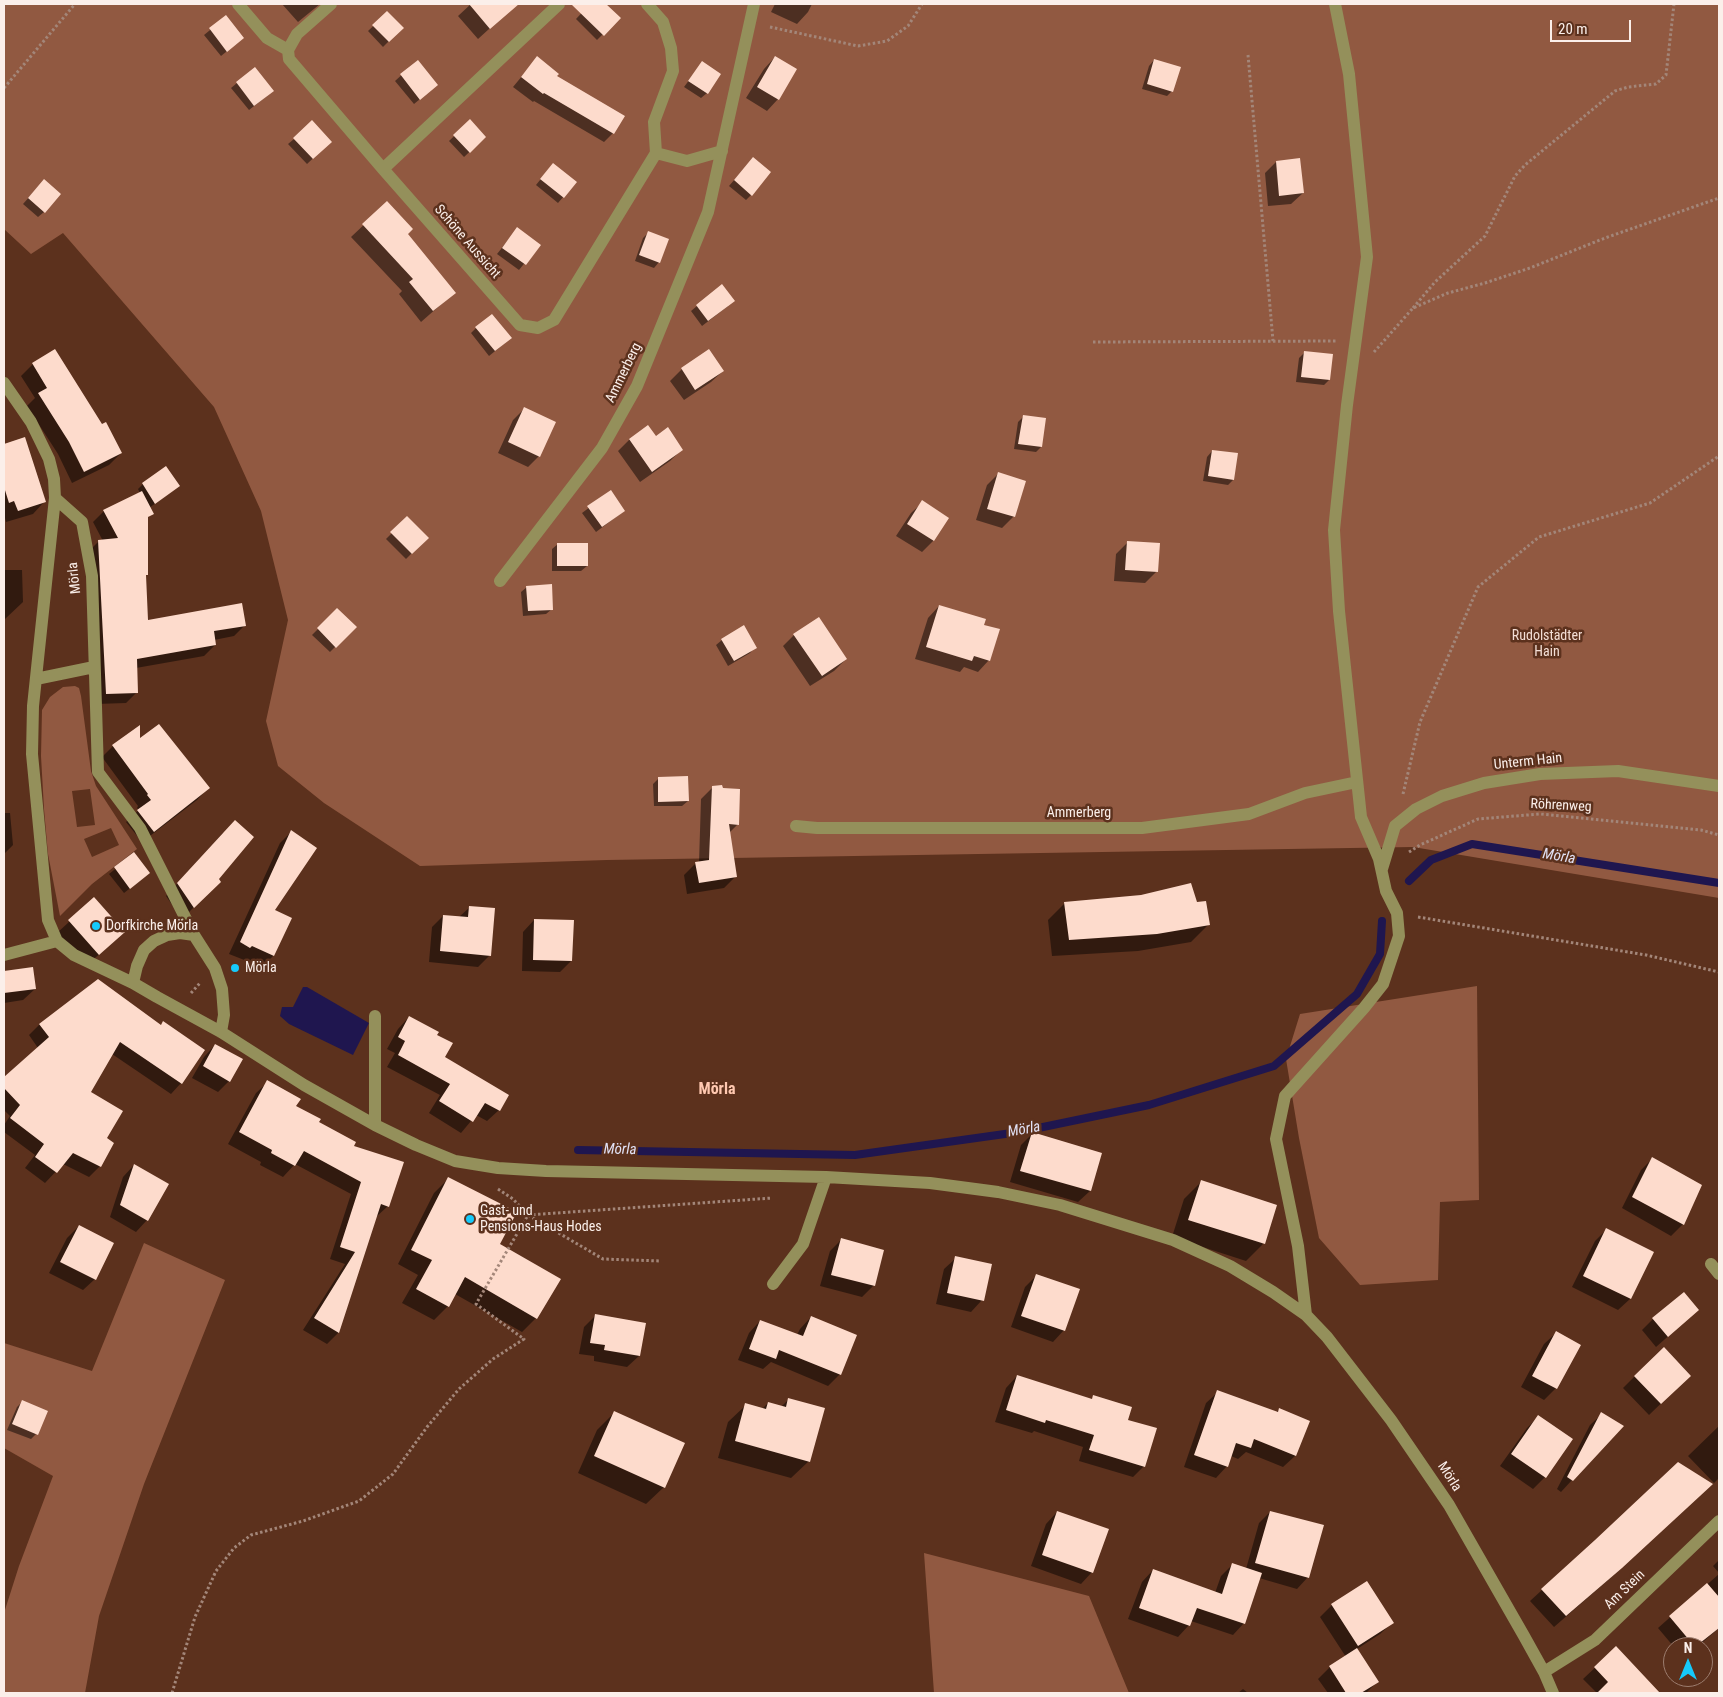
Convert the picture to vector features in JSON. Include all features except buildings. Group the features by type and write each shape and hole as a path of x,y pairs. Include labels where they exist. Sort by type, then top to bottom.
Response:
{"street":[{"path":"238,4 267,38 288,50 297,34 331,4"},
{"path":"383,169 559,4"},
{"path":"647,4 663,22 671,48 673,71 654,122 656,153 688,161 722,151 754,4"},
{"path":"1306,1316 1298,1246 1276,1139 1285,1096 1364,1008 1383,984 1399,936 1397,913 1386,891 1382,869 1361,817 1340,611 1334,530 1367,257 1349,74 1335,4"},
{"name":"Schöne Aussicht","path":"288,50 289,59 520,325 538,328 554,320 656,153"},
{"name":"Ammerberg","path":"500,581 602,448 637,386 708,212 722,151"},
{"name":"Mörla","path":"4,382 31,422 49,459 56,498 33,706 32,754 48,920 57,941 74,955 134,983 156,998 221,1032 304,1084 375,1125 455,1161 498,1168 546,1171 826,1177 930,1183 998,1192 1060,1205 1173,1240 1222,1262 1273,1292 1306,1316 1327,1338 1391,1420 1426,1469 1483,1563 1544,1672 1553,1693"},
{"name":"Mörla","path":"56,498 82,522 92,576 98,772 140,828 194,935 215,968 222,989 224,1014 221,1032"},
{"path":"36,679 94,667"},
{"name":"Unterm Hain","path":"1395,826 1416,809 1442,796 1484,783 1540,774 1618,772 1719,786"},
{"name":"Ammerberg","path":"796,826 817,828 1142,828 1249,814 1305,793 1357,782"},
{"path":"1382,869 1395,826"},
{"path":"134,983 137,966 144,950 154,941 167,935 180,933 194,935"},
{"path":"4,955 57,941"},
{"path":"375,1016 375,1125"},
{"path":"773,1284 803,1244 826,1177"},
{"name":"Am Stein","path":"1544,1672 1594,1640 1719,1521"}],"path":[{"path":"4,88 75,4"},
{"path":"750,23 858,46 887,41 908,26 922,4"},
{"path":"1352,379 1435,282 1485,236 1515,176 1525,165 1615,91 1628,87 1656,84 1666,75 1674,4"},
{"path":"1248,55 1273,341"},
{"path":"1413,308 1448,293 1485,284 1605,238 1719,198"},
{"path":"1093,342 1356,341"},
{"path":"1395,826 1420,722 1478,587 1539,537 1650,503 1719,456"},
{"name":"Röhrenweg","path":"1382,869 1420,844 1478,820 1540,814 1701,830 1719,835"},
{"path":"1397,913 1646,955 1719,972"},
{"path":"176,1007 215,968"},
{"path":"528,1215 779,1198"},
{"path":"513,1199 528,1215 603,1259 660,1261"},
{"path":"172,1693 195,1617 216,1571 234,1548 251,1535 303,1521 359,1501 393,1474 427,1427 459,1390 493,1359 524,1339 476,1304 528,1215"}],"green space":[{"name":"Rudolstädter Hain","path":"4,4 1719,4 1719,898 1413,847 607,860 420,866 324,803 278,766 266,721 288,620 261,511 214,407 63,233 31,254 4,229"},
{"path":"75,686 79,688 91,771 96,786 137,849 92,884 60,916 48,854 41,756 42,710 50,697 63,687","holes":["90,789 95,825 77,827 72,791","111,828 119,845 92,857 84,839"]},
{"path":"1477,986 1479,1200 1440,1202 1438,1280 1360,1285 1319,1238 1299,1138 1286,1059 1300,1014"},
{"path":"144,1243 225,1280 144,1484 99,1616 85,1693 4,1693 4,1613 19,1566 53,1476 4,1448 4,1343 92,1371"},
{"path":"924,1553 1089,1596 1129,1693 934,1693"}],"shaded area":[{"path":"303,987 307,987 369,1023 353,1055 289,1024 280,1016 282,1007 293,1007"}],"waterway":[{"name":"Mörla","path":"1409,881 1431,860 1472,844 1719,883"},
{"name":"Mörla","path":"578,1150 855,1155 1019,1132 1149,1105 1274,1066 1357,994 1380,954 1382,921"}],"place":[{"name":"Dorfkirche Mörla","path":"96,926"},
{"name":"Mörla","path":"235,968"},
{"name":"Gast- und Pensions-Haus Hodes","path":"470,1219"}],"district":[{"name":"Mörla","path":"717,1090"}]}
